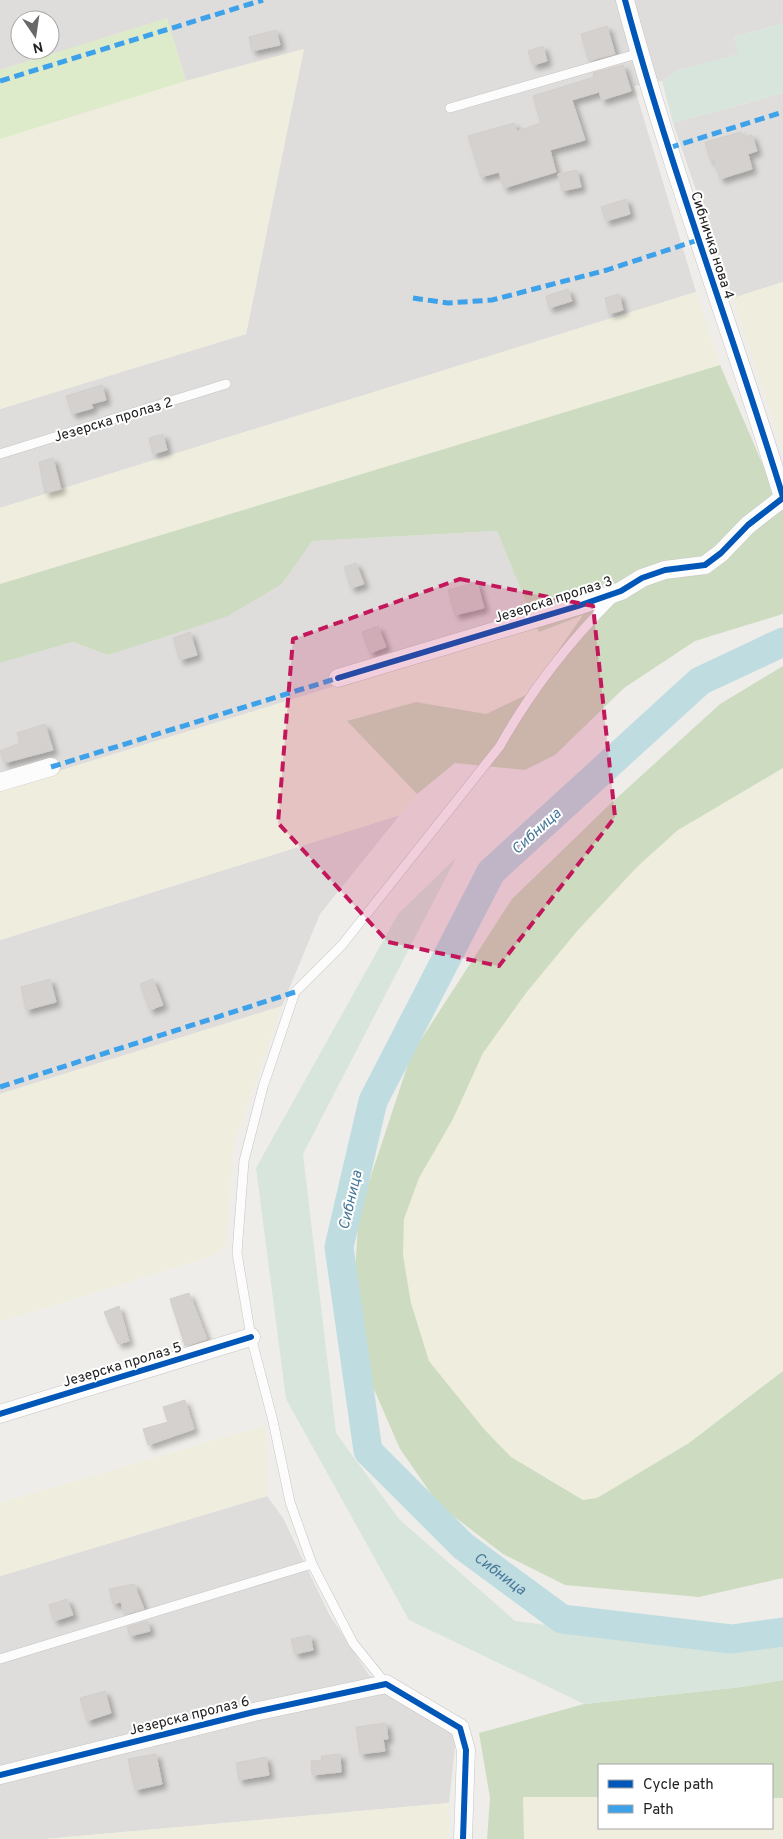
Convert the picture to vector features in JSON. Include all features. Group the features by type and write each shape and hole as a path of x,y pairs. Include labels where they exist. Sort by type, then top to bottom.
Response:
{"street":[{"name":"Сибничка нова 4","path":"625,0 706,266 758,413 783,497"},
{"name":"Језерска пролаз 3","path":"338,678 578,606 620,591 642,578 665,570 705,565 721,553 748,525 783,497"},
{"path":"0,782 51,767"},
{"name":"Језерска пролаз 5","path":"0,1414 251,1337"},
{"path":"386,1684 460,1728 466,1750 463,1839"},
{"name":"Језерска пролаз 6","path":"0,1775 254,1712 386,1684"}],"lane":[{"path":"450,108 640,53"},
{"name":"Језерска пролаз 2","path":"0,454 226,384"},
{"path":"386,1684 354,1643 312,1564 290,1502 273,1421 251,1337 237,1253 244,1161 263,1088 295,992 342,945 500,746 520,710 586,625 620,591"},
{"path":"0,1659 312,1564"}],"highlighted area":[{"path":"460,579 593,606 615,817 499,966 388,942 278,823 293,639"}],"shaded area":[{"path":"0,0 783,0 783,23 734,37 739,54 676,71 662,81 634,86 696,292 0,508 0,409 246,334 303,49 186,81 167,19 60,52 60,10 10,10 10,60 33,60 0,70"},
{"path":"783,23 783,93 673,123 662,81 676,71 738,54 734,37"},
{"path":"304,49 246,334 0,409 0,139 186,81"},
{"path":"783,93 783,282 733,298 673,123"},
{"path":"783,282 783,452 733,298"},
{"path":"696,292 720,365 0,584 0,508"},
{"path":"497,531 535,625 0,789 0,663 73,642 108,655 282,584 311,541"},
{"path":"584,614 528,694 486,714 416,702 347,721 417,794 400,815 0,940 0,789 534,625 539,632"},
{"path":"783,768 783,1371 689,1443 597,1498 584,1500 511,1457 484,1429 429,1361 411,1303 403,1255 404,1219 419,1178 453,1119 483,1053 526,993 578,930 638,866 678,830"},
{"path":"400,815 320,914 282,1006 0,1094 0,940"},
{"path":"456,858 303,1154 336,1433 399,1519 515,1621 698,1644 783,1623 783,1680 741,1687 584,1704 409,1620 286,1399 256,1168 398,914"},
{"path":"282,1006 234,1145 226,1244 213,1256 0,1322 0,1094"},
{"path":"266,1425 267,1496 0,1576 0,1503"},
{"path":"267,1496 283,1518 329,1614 369,1675 457,1728 449,1803 45,1839 0,1839 0,1576"},
{"path":"523,1797 598,1797 598,1829 773,1829 773,1798 783,1798 783,1839 524,1839"},
{"path":"449,1803 449,1839 45,1839"}],"green space":[{"path":"167,18 186,81 0,139 0,70 32,60 60,60 60,51"},
{"path":"720,365 772,486 783,492 783,614 695,641 624,688 555,755 525,770 455,763 417,794 347,721 416,702 486,714 528,694 583,615 539,632 497,531 312,541 282,584 226,617 108,655 73,642 0,663 0,584"},
{"path":"783,666 783,768 678,830 638,866 578,930 526,993 483,1053 453,1119 419,1178 404,1219 403,1255 411,1303 429,1361 484,1429 511,1457 583,1500 597,1498 689,1443 783,1371 783,1578 699,1597 565,1585 503,1554 439,1505 400,1449 373,1387 363,1336 355,1271 359,1212 411,1055 512,899 608,806 720,704"},
{"path":"783,1680 783,1798 773,1798 773,1764 598,1764 598,1797 523,1797 524,1839 487,1839 490,1798 479,1733 584,1704 741,1687"}],"building":[{"path":"607,26 615,54 589,61 581,34"},
{"path":"276,30 280,45 252,51 249,37"},
{"path":"543,46 547,61 533,65 528,51"},
{"path":"623,65 631,91 602,100 599,92 572,100 585,140 550,150 556,172 504,188 499,172 481,177 468,136 514,123 517,131 541,123 533,96 594,77 593,73"},
{"path":"741,132 742,137 752,135 757,151 748,154 752,169 720,179 714,160 711,161 705,142"},
{"path":"577,170 581,187 562,191 558,174"},
{"path":"626,199 630,214 606,221 601,207"},
{"path":"568,289 572,301 549,308 546,296"},
{"path":"619,294 623,310 609,314 605,298"},
{"path":"102,385 106,400 91,404 93,408 72,414 66,396"},
{"path":"163,434 167,450 153,454 149,438"},
{"path":"53,458 61,489 45,493 39,462"},
{"path":"356,563 364,584 351,588 344,567"},
{"path":"477,582 484,608 455,615 448,590"},
{"path":"378,626 386,647 370,653 362,632"},
{"path":"190,632 197,655 180,660 173,638"},
{"path":"45,724 53,750 4,763 0,751 20,743 17,733"},
{"path":"50,979 56,1002 26,1010 21,987"},
{"path":"153,979 163,1005 150,1010 140,984"},
{"path":"189,1293 207,1339 185,1346 170,1299"},
{"path":"119,1306 129,1341 118,1344 104,1312"},
{"path":"185,1400 194,1429 148,1445 143,1429 168,1422 163,1407"},
{"path":"134,1584 144,1609 124,1615 121,1602 113,1604 109,1589"},
{"path":"67,1599 73,1615 54,1621 49,1605"},
{"path":"147,1621 150,1631 130,1636 127,1627"},
{"path":"310,1635 313,1650 295,1654 291,1639"},
{"path":"105,1691 111,1713 87,1721 80,1698"},
{"path":"386,1723 388,1739 383,1739 385,1751 360,1754 356,1727"},
{"path":"156,1754 162,1784 135,1790 128,1759"},
{"path":"340,1754 341,1772 312,1775 311,1761 322,1760 321,1756"},
{"path":"266,1757 269,1775 239,1780 236,1763"}],"waterway":[{"name":"Сибница","path":"783,642 700,681 491,872 373,1101 339,1247 368,1451 463,1546 562,1619 731,1639 783,1632"}],"marked path":[{"path":"0,81 263,0"},
{"path":"669,148 783,112"},
{"path":"413,298 448,303 492,300 607,270 698,240"},
{"path":"51,767 338,678"},
{"path":"0,1087 295,992"}],"cycle path":[{"path":"625,0 681,187 783,497"},
{"path":"338,678 578,606 621,591 642,578 665,570 705,565 721,553 748,525 783,498"},
{"path":"0,1414 251,1337"},
{"path":"0,1775 254,1712 386,1684 460,1728 466,1750 463,1839"}]}
